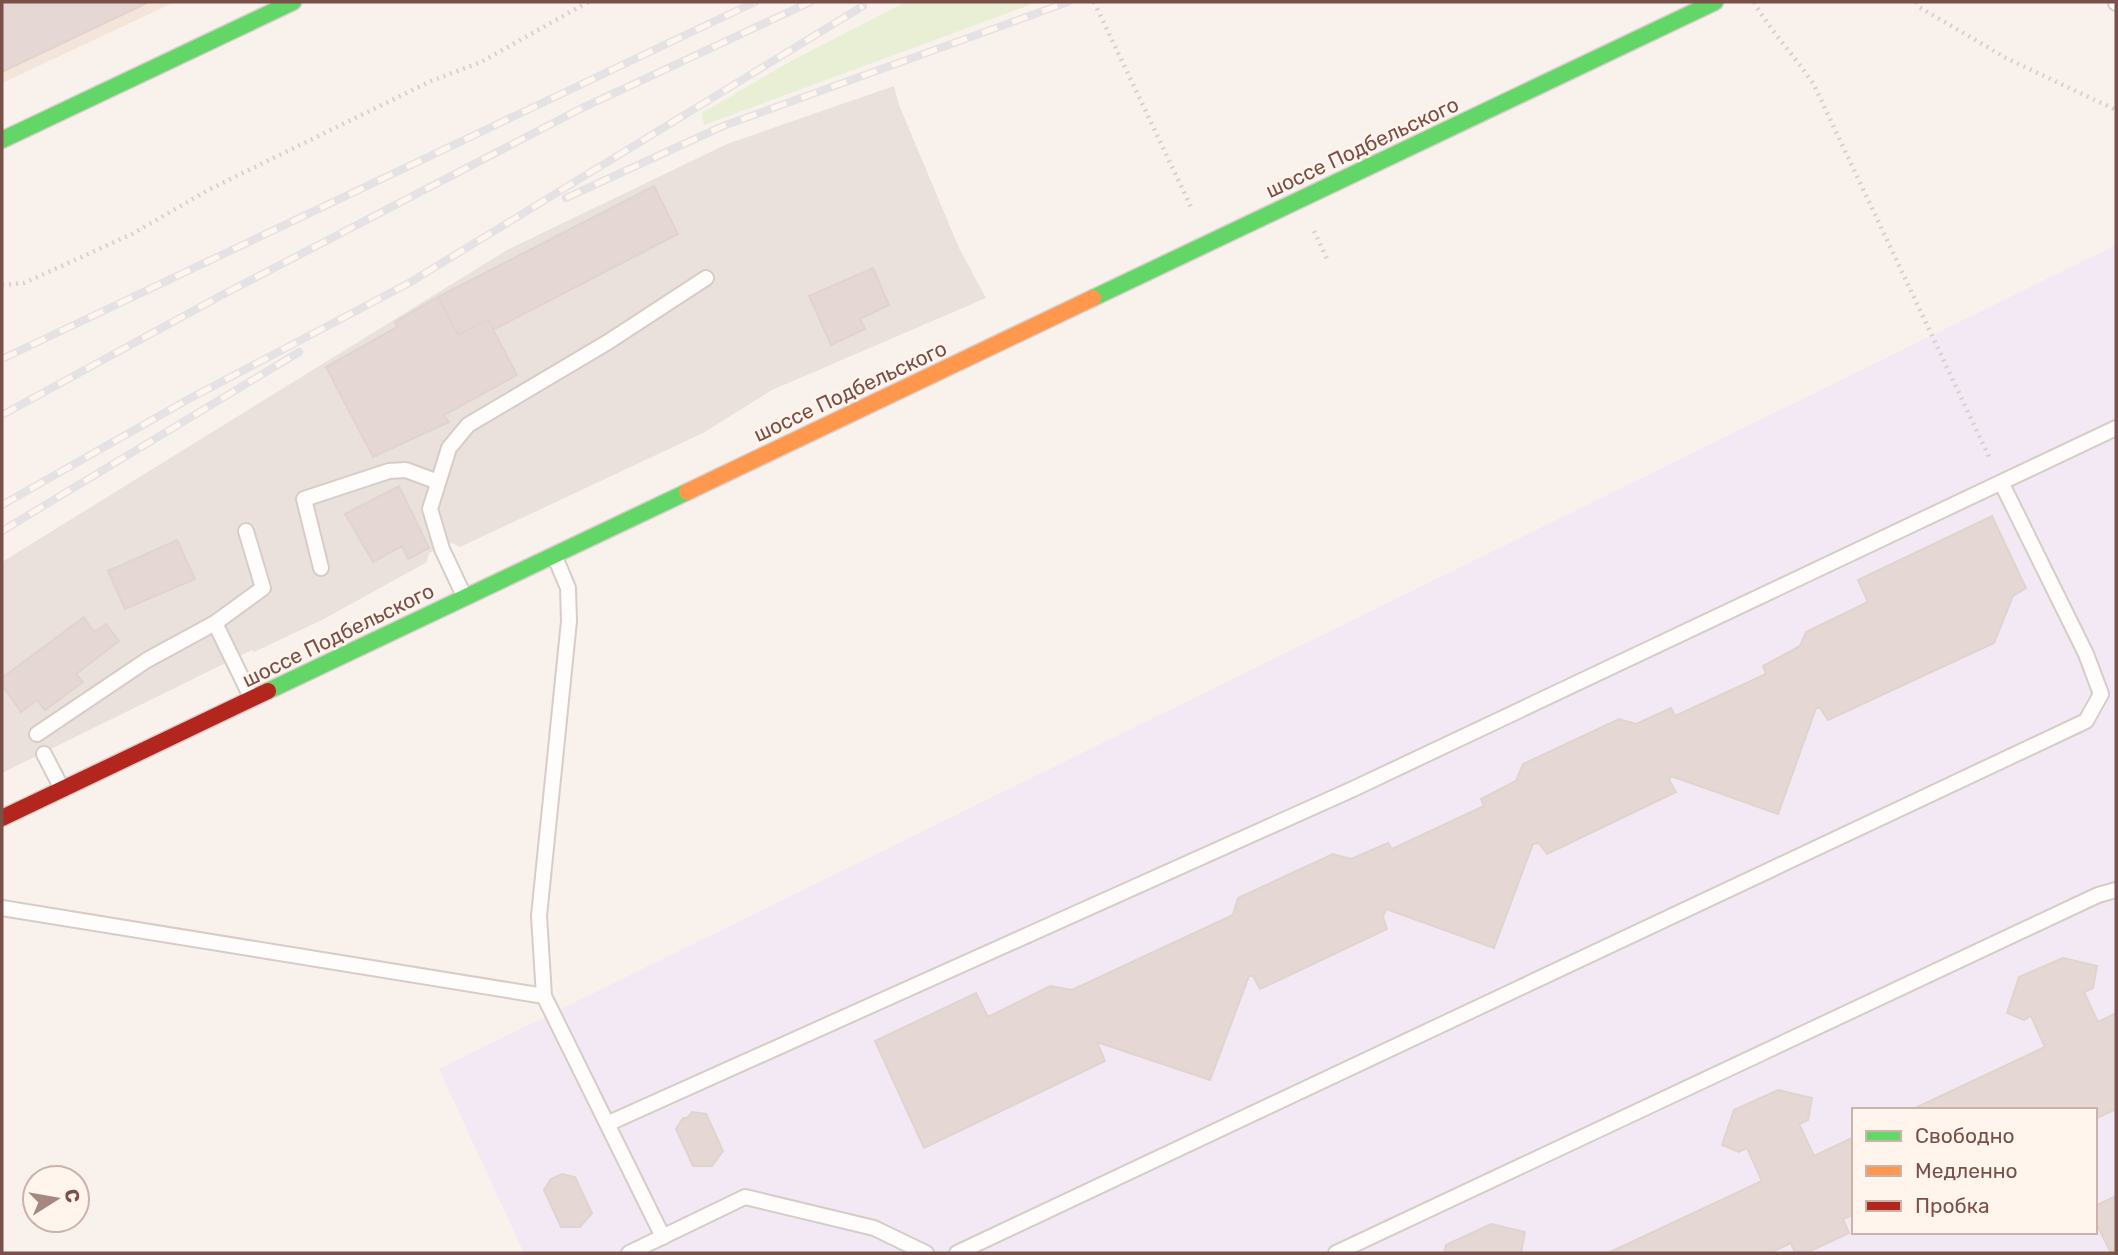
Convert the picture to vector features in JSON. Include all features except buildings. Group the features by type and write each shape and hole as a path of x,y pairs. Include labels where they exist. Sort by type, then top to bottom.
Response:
{"street":[{"path":"2,140 293,2"},
{"name":"шоссе Подбельского","path":"2,818 1715,2"}],"lane":[{"path":"465,597 442,549 430,509 449,448 468,425 608,342 706,278"},
{"path":"609,1123 1353,789 2116,428"},
{"path":"321,568 303,499 389,471 405,470 438,482"},
{"path":"957,1253 2086,720 2101,694 2087,654 2002,484"},
{"path":"37,734 147,660 215,623 263,588 246,531"},
{"path":"554,555 568,588 569,621 539,916 544,996 663,1237"},
{"path":"215,623 252,699"},
{"path":"44,754 62,790"},
{"path":"1336,1253 2098,895 2116,890"},
{"path":"2,908 544,996"},
{"path":"629,1253 745,1197 874,1227 926,1253"}],"path":[{"path":"2,285 24,283 132,234 210,189 431,81 481,62 588,2"},
{"path":"1094,2 1192,209"},
{"path":"1754,2 1769,29 1792,53 1814,85 1994,466"},
{"path":"1916,2 1919,7 2006,58 2116,110"}],"shaded area":[{"path":"2,2 175,2 2,83"},
{"path":"894,86 899,105 959,248 986,298 772,390 703,433 460,547 452,543 429,553 427,562 324,619 254,652 252,650 2,773 2,562 507,250 727,144"},
{"path":"2116,245 2116,1253 524,1253 439,1069"}],"green space":[{"path":"906,2 1035,3 704,125 702,113 791,61"}],"railway":[{"path":"2,359 755,2"},
{"path":"2,415 224,294 580,109 810,2"},
{"path":"566,198 723,126 1068,2"},
{"path":"2,505 187,400 409,283 863,6"},
{"path":"2,531 299,352"}],"traffic: fast":[{"path":"2,140 293,2"},
{"path":"1093,298 1715,2"},
{"path":"268,691 687,492"}],"traffic: slow":[{"path":"687,492 1093,298"}],"traffic: jam":[{"path":"2,818 268,691"}]}
